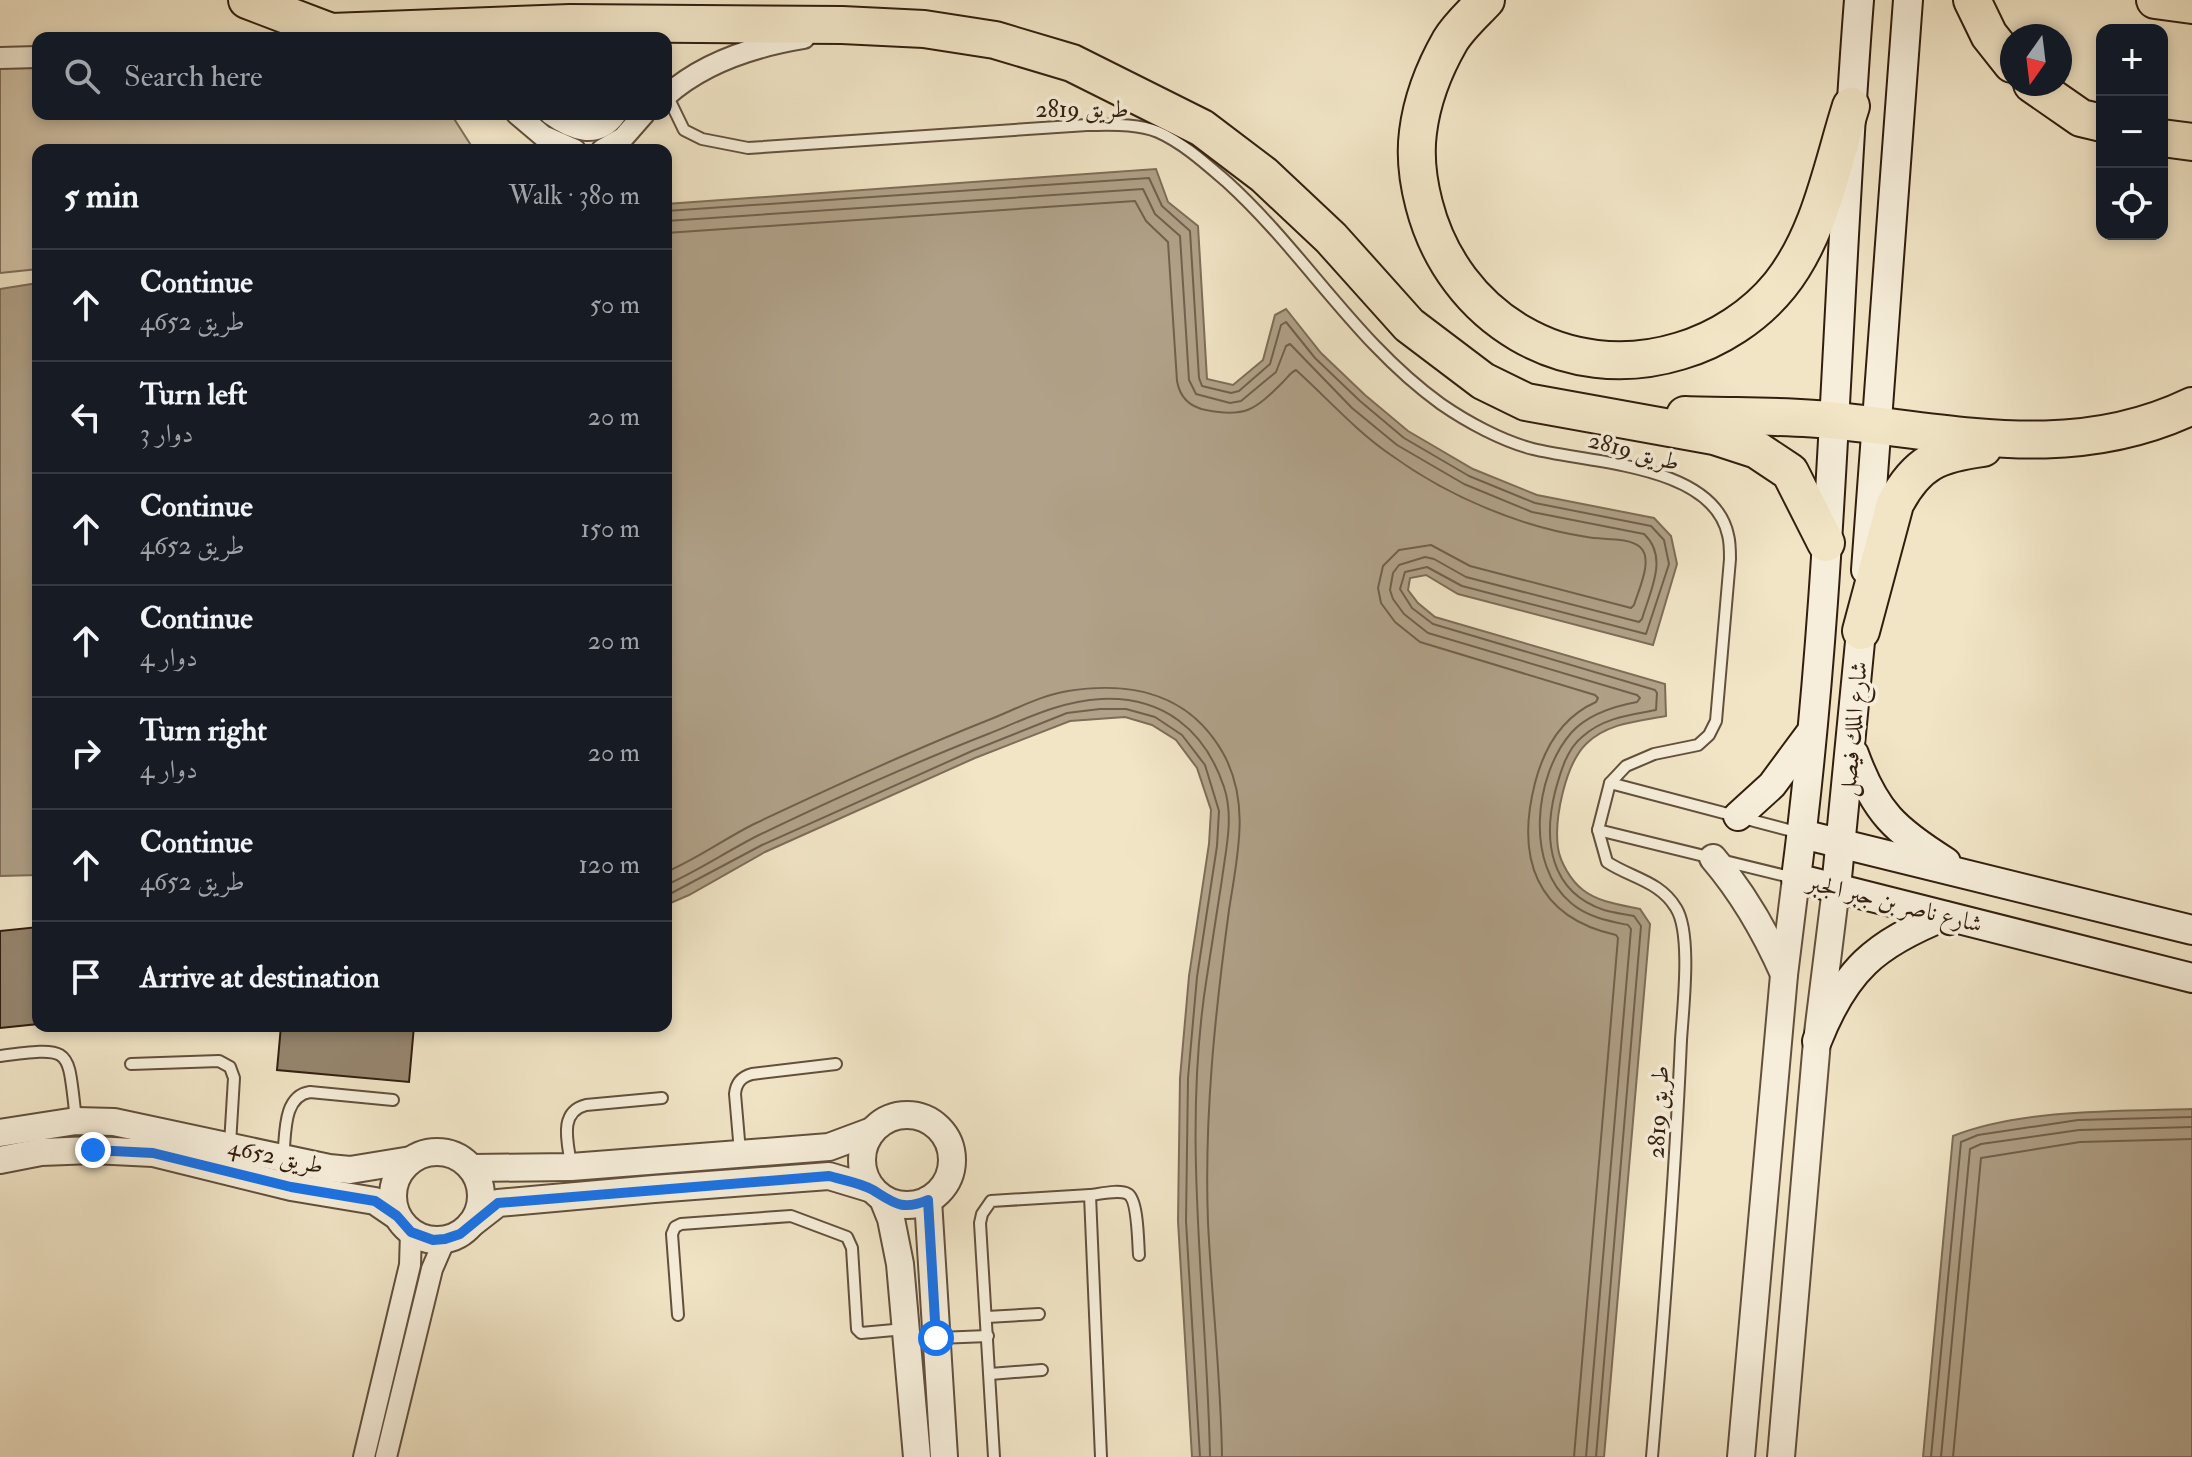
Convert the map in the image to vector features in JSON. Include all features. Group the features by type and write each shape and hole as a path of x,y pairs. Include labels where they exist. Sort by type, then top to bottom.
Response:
{"highway":[{"path":"247,0 331,32 570,23 835,25 924,29 995,40 1072,63 1202,128 1264,175 1331,238 1409,325 1483,381 1526,402 1714,436 1757,450 1790,472 1826,543"},
{"path":"1486,0 1452,39 1428,85 1417,133 1418,182 1430,229 1453,272 1483,308 1521,335 1564,353 1609,361 1656,358 1701,345 1743,320 1779,286 1806,245 1851,106"},
{"path":"1972,0 1989,35 2000,49"},
{"path":"2155,0 2192,5"},
{"path":"2049,96 2081,118 2096,122"},
{"path":"2168,139 2192,142"},
{"path":"1861,631 1895,504 1912,477 1936,459 1950,452 2120,432 2169,417 2192,406"},
{"path":"1580,412 1834,420 1985,439 2049,440"}],"main road":[{"name":"شارع الملك فيصل","path":"1796,878 1826,543 1859,0"},
{"name":"شارع الملك فيصل","path":"1836,888 1878,426 1908,0"},
{"path":"1738,816 1787,768 1811,731"},
{"path":"1851,747 1865,785 1881,810 1906,837 1967,876"},
{"name":"شارع ناصر بن جبر الجبر","path":"1802,834 2192,930"},
{"name":"شارع ناصر بن جبر الجبر","path":"1796,878 2192,978"},
{"path":"1817,1041 1830,1007 1878,949 1909,930 1945,916"}],"street":[{"path":"672,92 699,73 734,56 807,37 835,25"},
{"path":"0,58 32,57"},
{"path":"524,120 543,136 561,144"},
{"path":"559,120 571,128 586,131 603,127 610,120"},
{"path":"612,144 623,138 639,120"},
{"path":"1713,858 1731,879 1761,925 1784,975"},
{"name":"شارع الملك فيصل","path":"1741,1457 1784,975 1796,878"},
{"name":"شارع الملك فيصل","path":"1781,1457 1817,1041 1836,888"},
{"path":"404,1224 433,1240 445,1239 460,1234 498,1203 829,1176 897,1204 912,1205 928,1200 942,1188 952,1162 945,1137 935,1125 917,1117 902,1115 872,1131 829,1147 571,1167 472,1168"},
{"name":"طريق 4652","path":"0,1133 76,1121 114,1122 283,1160 350,1170 411,1160"},
{"path":"872,1131 864,1146 862,1162 864,1175 891,1219 900,1264 917,1457"},
{"name":"طريق 4652","path":"0,1160 41,1152 93,1150 153,1153 291,1187 375,1201 404,1224"},
{"path":"364,1457 407,1281 404,1224 393,1201 394,1186 400,1171 411,1160 436,1151 449,1153 472,1168 479,1181 481,1196 479,1211 471,1224"},
{"path":"928,1200 944,1457"},
{"path":"386,1457 432,1269 445,1239"}],"lane":[{"name":"طريق 2819","path":"672,105 684,130 702,139 748,148 1087,125 1119,124 1157,131 1193,155 1254,207 1369,341 1403,375 1444,406 1488,431 1532,448 1630,467 1666,477 1696,491 1715,509 1728,533 1716,721 1709,735 1698,745 1654,754 1626,766 1610,783"},
{"name":"شارع ناصر بن جبر الجبر","path":"1610,783 1802,834"},
{"path":"1598,830 1610,783"},
{"name":"طريق 2819","path":"1598,830 1607,862 1662,891 1677,909 1683,928 1676,1157 1652,1457"},
{"name":"شارع ناصر بن جبر الجبر","path":"1598,830 1796,878"},
{"path":"0,1056 48,1049 63,1056 70,1070 76,1121"},
{"path":"131,1064 219,1061 230,1067 234,1078 230,1146"},
{"path":"740,1154 735,1094 743,1077 836,1064"},
{"path":"283,1160 290,1105 298,1096 310,1092 393,1100"},
{"path":"571,1167 567,1123 576,1109 586,1105 662,1098"},
{"path":"994,1457 980,1223 986,1207 991,1201 1123,1192 1131,1196 1134,1204 1139,1255"},
{"path":"1090,1195 1101,1457"},
{"path":"678,1315 672,1234 675,1227 681,1224 791,1216 847,1237 852,1248 857,1329 861,1333 905,1329"},
{"path":"987,1317 1039,1314"},
{"path":"936,1338 988,1336"},
{"path":"990,1374 1042,1370"}],"shaded area":[{"path":"32,53 32,120 455,120 470,144 32,144 32,270 0,273 0,54"}],"water":[{"path":"1156,169 1168,202 1198,226 1207,379 1233,385 1263,360 1275,315 1286,309 1321,353 1408,431 1473,469 1537,495 1654,518 1671,536 1677,564 1653,645 1458,594 1426,575 1410,578 1408,590 1435,617 1665,684 1666,716 1613,727 1594,737 1579,753 1567,778 1558,822 1559,853 1574,882 1596,897 1640,909 1650,924 1604,1457 1192,1457 1178,1221 1180,1078 1189,976 1209,844 1211,810 1197,768 1176,740 1152,725 1125,717 1070,721 975,758 765,852 672,902 672,204"},
{"path":"32,284 32,875 0,876 0,289"},
{"path":"2192,1109 2192,1457 1923,1457 1953,1136 1980,1127 2039,1116"}],"building":[{"path":"32,928 32,1025 0,1028 0,931"},
{"path":"280,1032 413,1032 409,1082 277,1070"}],"route":[{"path":"93,1150 153,1153 291,1187 375,1201 397,1216 411,1232 433,1240 460,1234 498,1203 829,1176 872,1189 883,1199 897,1204 912,1205 928,1200 936,1338"}]}
